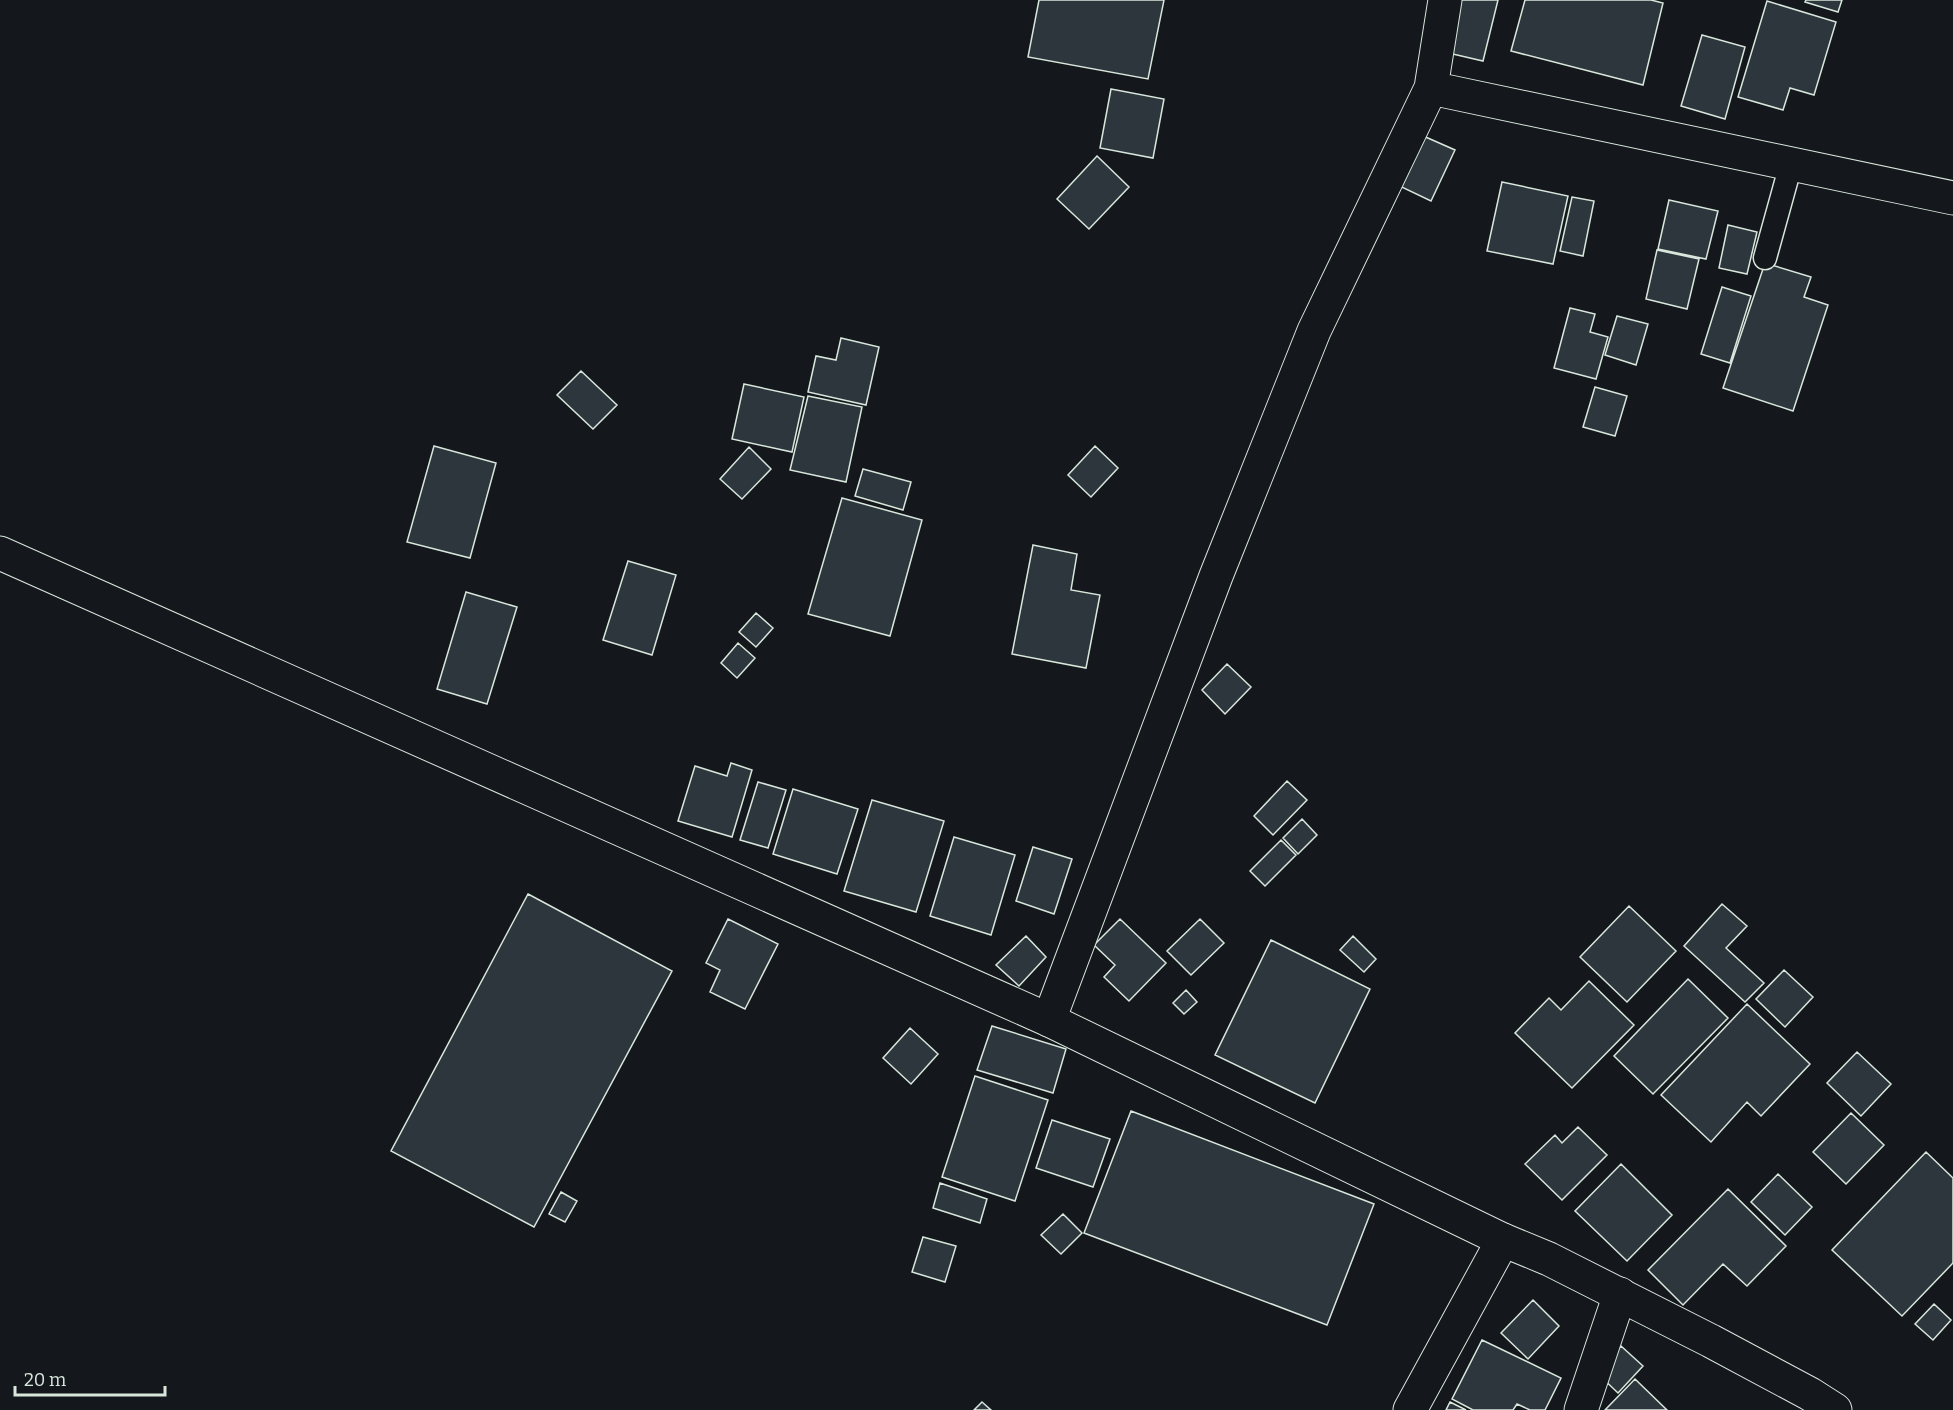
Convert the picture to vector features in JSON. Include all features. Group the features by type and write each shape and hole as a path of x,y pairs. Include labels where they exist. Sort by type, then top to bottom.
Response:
{"street":[{"path":"1048,1020 1216,576 1314,331 1431,88 1445,0"},
{"path":"1431,88 1953,198"},
{"path":"0,553 1048,1020 1503,1240 1549,1259 1620,1294 1780,1378 1835,1410"},
{"path":"1410,1410 1503,1240"},
{"path":"1581,1410 1620,1294"}],"lane":[{"path":"1765,258 1791,164"}],"building":[{"path":"1039,0 1164,0 1148,79 1028,57"},
{"path":"1456,0 1498,0 1483,61 1444,52"},
{"path":"1525,0 1651,0 1663,3 1643,85 1511,51"},
{"path":"1806,0 1842,0 1838,12 1805,2"},
{"path":"1767,1 1836,22 1814,95 1790,88 1783,110 1738,97"},
{"path":"1702,35 1745,47 1725,119 1681,106"},
{"path":"1111,89 1164,99 1153,158 1100,148"},
{"path":"1412,131 1455,150 1431,201 1389,181"},
{"path":"1097,156 1129,187 1089,229 1057,199"},
{"path":"1502,182 1568,196 1553,264 1487,251"},
{"path":"1572,197 1594,201 1583,256 1560,251"},
{"path":"1669,200 1718,211 1706,259 1658,249"},
{"path":"1728,225 1757,232 1747,274 1719,268"},
{"path":"1657,250 1699,259 1687,309 1646,299"},
{"path":"1765,263 1811,277 1804,297 1828,305 1793,411 1723,388"},
{"path":"1722,287 1751,296 1730,363 1701,354"},
{"path":"1570,308 1595,314 1590,332 1608,337 1596,379 1554,368"},
{"path":"1617,316 1648,324 1636,365 1605,355"},
{"path":"841,338 879,347 866,405 808,392 816,356 836,360"},
{"path":"581,371 617,405 593,429 557,395"},
{"path":"744,384 804,397 792,452 732,439"},
{"path":"1595,387 1627,396 1615,436 1583,427"},
{"path":"808,396 862,407 846,482 790,470"},
{"path":"434,446 496,463 470,558 407,542"},
{"path":"1095,446 1118,468 1091,497 1068,475"},
{"path":"749,447 771,469 742,499 720,479"},
{"path":"863,469 911,482 903,510 855,496"},
{"path":"842,498 922,520 890,636 808,614"},
{"path":"1033,545 1077,554 1071,590 1100,595 1086,668 1012,654"},
{"path":"628,561 676,575 652,655 603,640"},
{"path":"466,592 517,607 487,704 437,689"},
{"path":"756,613 773,628 756,647 739,632"},
{"path":"738,643 755,658 737,678 721,663"},
{"path":"1227,664 1251,687 1225,714 1202,690"},
{"path":"731,763 752,770 732,837 678,821 695,766 727,776"},
{"path":"1287,781 1307,800 1273,835 1254,816"},
{"path":"758,782 786,790 768,848 740,840"},
{"path":"793,789 858,809 837,874 773,854"},
{"path":"872,800 944,821 916,912 844,891"},
{"path":"1302,819 1317,835 1298,854 1283,838"},
{"path":"954,837 1015,855 991,935 930,916"},
{"path":"1281,840 1296,855 1265,886 1250,871"},
{"path":"1033,847 1072,859 1054,914 1016,901"},
{"path":"528,894 672,971 534,1227 391,1151"},
{"path":"1722,904 1747,926 1726,948 1764,983 1745,1002 1684,946"},
{"path":"1629,906 1676,951 1627,1002 1580,957"},
{"path":"728,919 778,944 745,1009 710,992 720,970 706,963"},
{"path":"1120,919 1166,963 1129,1001 1104,977 1115,965 1094,945"},
{"path":"1200,919 1224,943 1191,975 1167,951"},
{"path":"1026,936 1046,957 1019,986 996,965"},
{"path":"1353,936 1376,959 1364,972 1340,950"},
{"path":"1271,940 1370,989 1315,1103 1215,1055"},
{"path":"1784,970 1813,997 1785,1027 1756,999"},
{"path":"1688,979 1728,1018 1653,1094 1614,1056"},
{"path":"1589,981 1634,1025 1572,1088 1515,1033 1549,998 1561,1010"},
{"path":"1186,990 1197,1002 1184,1014 1173,1003"},
{"path":"1747,1004 1810,1064 1761,1116 1747,1102 1711,1142 1661,1095"},
{"path":"992,1026 1066,1049 1053,1093 977,1070"},
{"path":"910,1028 938,1054 911,1084 883,1058"},
{"path":"1857,1052 1891,1084 1861,1116 1827,1083"},
{"path":"975,1076 1048,1100 1015,1201 942,1177"},
{"path":"1131,1111 1374,1204 1327,1325 1084,1233"},
{"path":"1851,1113 1884,1145 1846,1184 1813,1152"},
{"path":"1052,1120 1110,1139 1093,1187 1036,1168"},
{"path":"1578,1127 1607,1155 1562,1200 1525,1164 1555,1135 1562,1143"},
{"path":"1926,1152 1953,1178 1953,1263 1902,1316 1832,1250"},
{"path":"1621,1164 1672,1215 1627,1261 1575,1211"},
{"path":"1778,1174 1812,1207 1785,1235 1751,1202"},
{"path":"940,1183 987,1199 980,1223 933,1208"},
{"path":"1728,1189 1786,1246 1747,1286 1723,1264 1683,1305 1648,1270"},
{"path":"561,1192 577,1201 565,1222 549,1214"},
{"path":"1063,1214 1082,1233 1061,1254 1041,1235"},
{"path":"923,1237 956,1246 945,1282 912,1272"},
{"path":"1533,1300 1559,1326 1528,1359 1501,1333"},
{"path":"1934,1304 1951,1320 1933,1340 1915,1324"},
{"path":"1482,1340 1561,1378 1545,1410 1530,1410 1517,1404 1513,1410 1473,1410 1452,1399"},
{"path":"1621,1346 1643,1366 1618,1393 1596,1372"},
{"path":"1635,1379 1667,1410 1605,1410"},
{"path":"982,1402 991,1410 974,1410"},
{"path":"1450,1402 1466,1410 1446,1410"}]}
